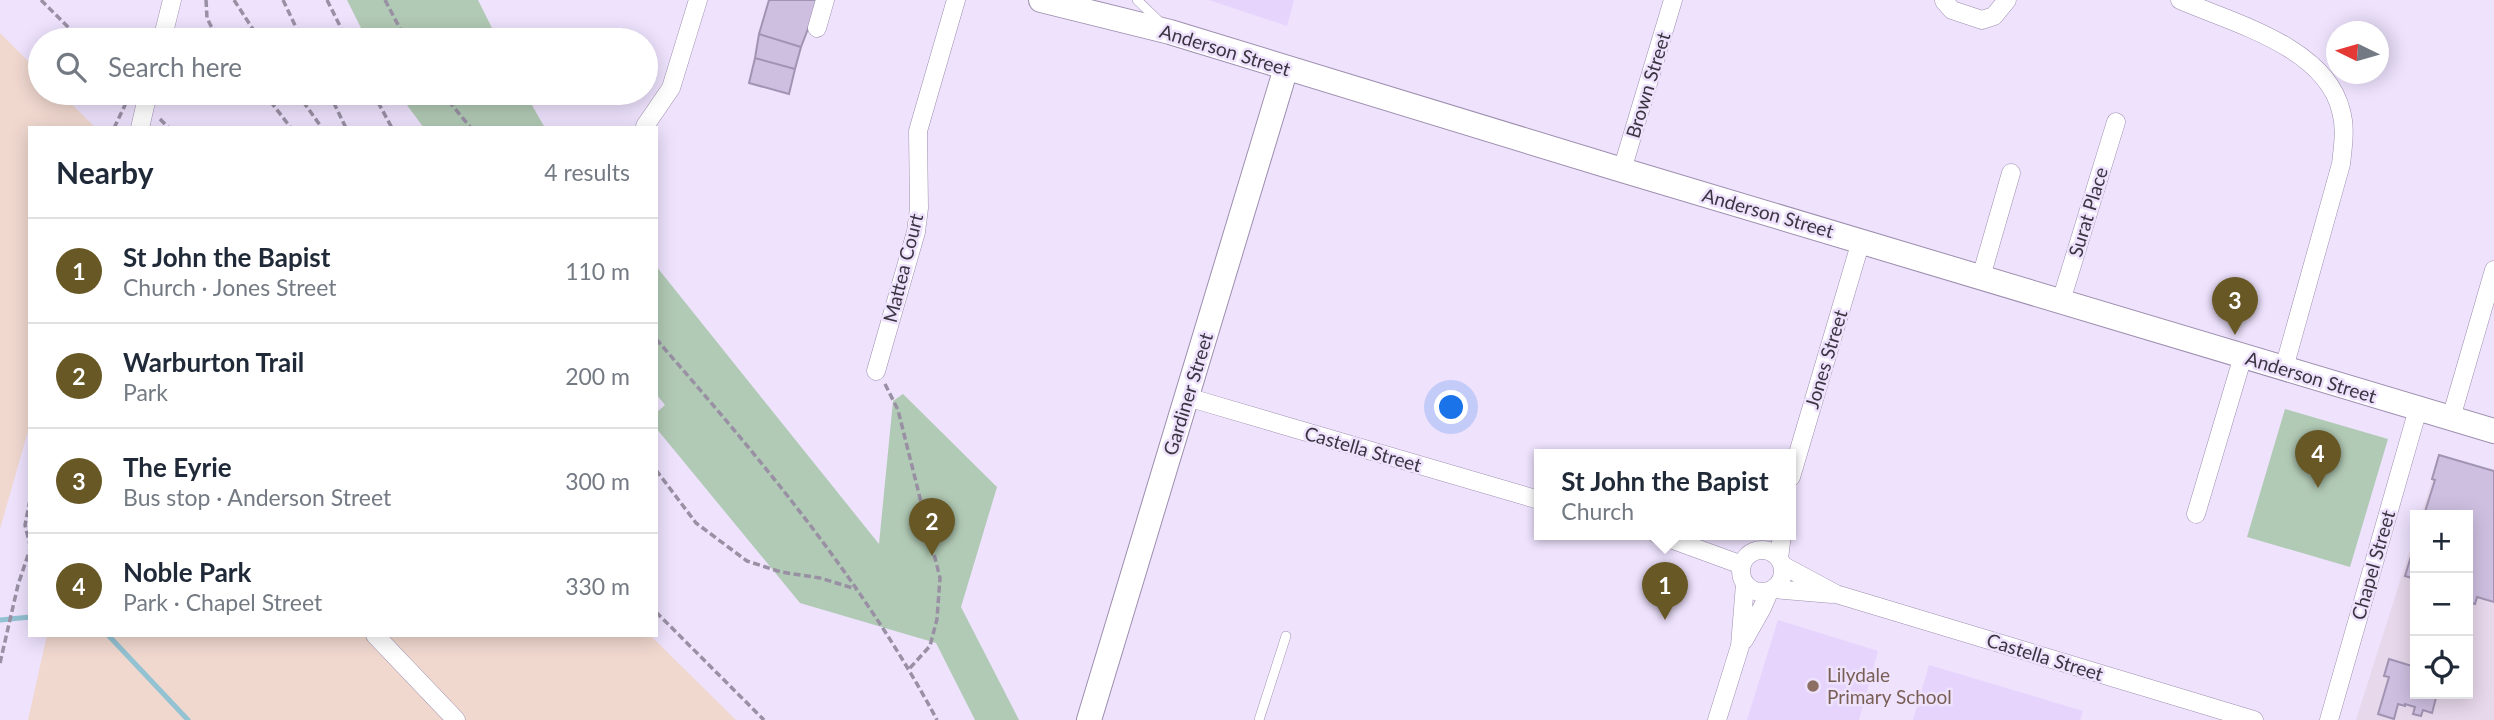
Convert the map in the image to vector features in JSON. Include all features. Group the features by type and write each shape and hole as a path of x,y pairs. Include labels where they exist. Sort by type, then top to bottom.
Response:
{"main road":[{"name":"Anderson Street","path":"1041,0 1170,32 2494,431"},
{"name":"Gardiner Street","path":"1088,720 1286,68"}],"street":[{"path":"165,28 172,0"},
{"path":"645,126 671,88 698,0"},
{"path":"817,28 825,0"},
{"name":"Mattea Court","path":"876,371 916,232 919,208 916,156 918,131 956,0"},
{"name":"Brown Street","path":"1622,170 1673,0"},
{"path":"1944,1 1952,10 1982,20 1994,16 2007,0"},
{"path":"2180,0 2281,43 2301,55 2316,66 2332,87 2341,110 2344,138 2341,164 2284,368"},
{"path":"140,126 145,105"},
{"name":"Surat Place","path":"2061,301 2116,122"},
{"path":"1981,277 2011,173"},
{"name":"Jones Street","path":"1796,460 1861,241"},
{"path":"2451,418 2494,270"},
{"path":"2196,514 2243,356"},
{"name":"Castella Street","path":"1187,397 1534,499"},
{"name":"Chapel Street","path":"2329,720 2417,409"},
{"path":"1673,540 1742,565"},
{"path":"1717,720 1741,646 1771,591 1782,579 1783,540"},
{"path":"1741,646 1745,584 1742,565 1760,542 1781,562"},
{"name":"Castella Street","path":"1781,562 1836,594 2254,720"},
{"path":"1745,584 1755,592 1771,591"},
{"name":"Castella Street","path":"1771,591 1836,594"},
{"path":"377,637 456,720"}],"lane":[{"path":"1137,0 1170,32"},
{"path":"1259,720 1286,636"}],"path":[{"path":"41,0 69,28"},
{"path":"206,0 207,18 212,28"},
{"path":"234,0 252,28"},
{"path":"283,0 296,28"},
{"path":"327,0 341,28"},
{"path":"386,0 400,28"},
{"path":"115,126 125,105"},
{"path":"273,105 289,126"},
{"path":"305,105 320,126"},
{"path":"335,105 345,126"},
{"path":"380,105 391,126"},
{"path":"452,105 469,126"},
{"path":"658,342 696,384 858,590 909,669 937,720"},
{"path":"876,371 896,401 940,578 938,611 930,646 909,669"},
{"path":"658,473 696,523 747,561 858,590"},
{"path":"28,510 25,525 28,538"},
{"path":"0,663 12,606 28,554"},
{"path":"658,614 764,720"}],"shaded area":[{"path":"1209,0 1294,0 1287,26"},
{"path":"0,33 28,61 28,105 72,105 94,126 28,126 28,431 0,529"},
{"path":"2440,456 2494,473 2494,720 2356,720 2410,550 2410,699 2473,699 2473,510 2423,510"},
{"name":"Lilydale Primary School","path":"1778,620 1878,651 1859,720 1747,720"},
{"path":"47,637 652,637 736,720 28,720"},
{"name":"Lilydale Primary School","path":"1929,665 2083,711 2080,720 1913,720"}],"green space":[{"path":"347,0 478,0 492,28 361,28"},
{"path":"407,105 532,105 544,126 423,126"},
{"path":"658,268 879,544 893,401 903,394 997,487 961,607 1019,720 975,720 936,643 800,603 658,430 658,411 665,405 658,396"},
{"path":"2285,409 2388,439 2350,567 2247,537"}],"building":[{"path":"769,0 819,0 801,47 759,34"},
{"path":"759,34 801,47 795,69 755,58"},
{"path":"755,58 795,69 789,94 749,83"},
{"path":"2439,455 2494,471 2494,602 2477,597 2473,603 2473,510 2426,510 2435,480 2432,479"},
{"path":"2410,560 2410,578 2405,576"},
{"path":"2389,659 2410,665 2410,699 2436,699 2432,713 2423,710 2421,716 2413,714 2415,707 2398,704 2394,719 2378,714 2389,677 2384,676"}],"waterway":[{"path":"0,620 28,617"},
{"path":"110,637 188,720"}],"place":[{"name":"The Eyrie","path":"2235,335"},
{"name":"Noble Park","path":"2318,488"},
{"name":"Warburton Trail","path":"932,556"},
{"name":"St John the Bapist","path":"1665,620"},
{"name":"Lilydale Primary School","path":"1813,686"}]}
